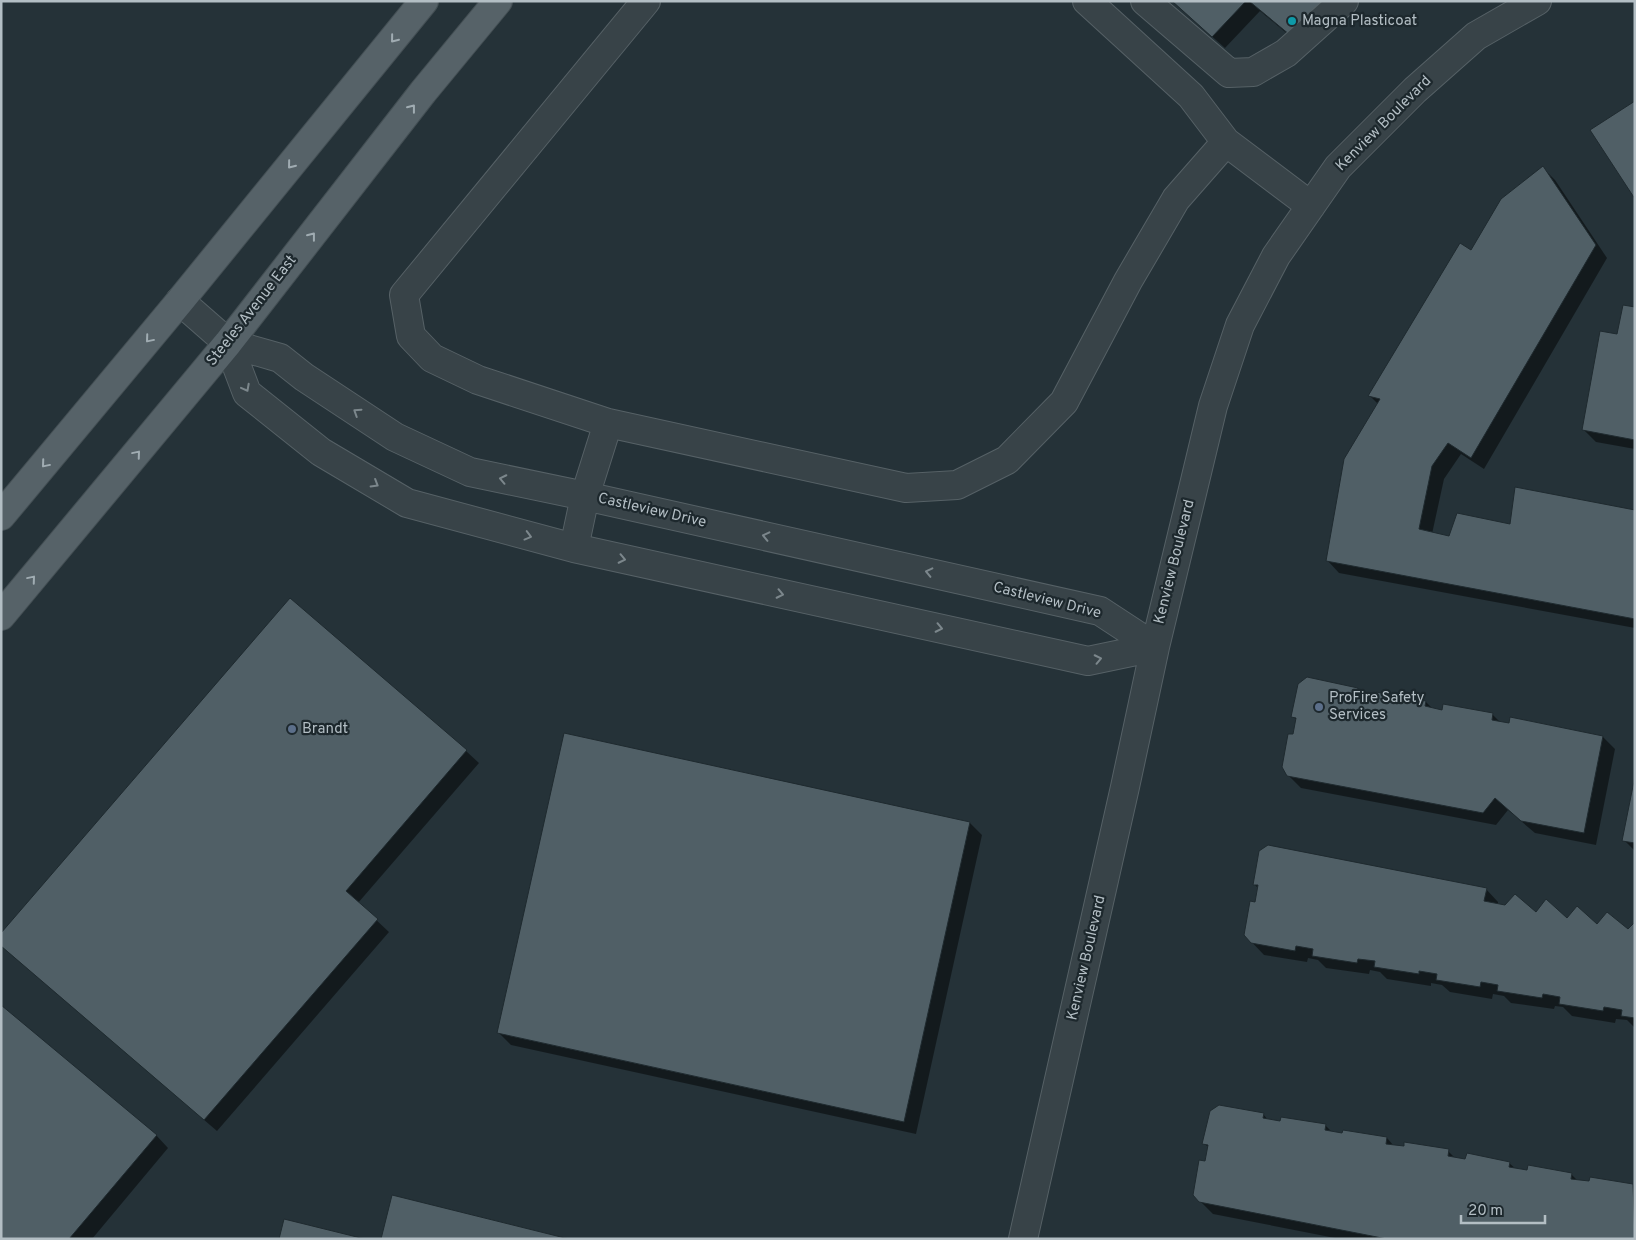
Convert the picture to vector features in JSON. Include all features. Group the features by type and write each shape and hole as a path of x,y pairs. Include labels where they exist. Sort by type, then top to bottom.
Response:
{"main road":[{"path":"1,516 180,301 424,1"},
{"name":"Steeles Avenue East","path":"1,616 228,343 424,92 498,1"}],"street":[{"path":"646,1 404,295 411,336 432,358 478,380 608,423 906,488 957,485 1007,460 1064,402 1128,281 1176,199 1226,142"},
{"path":"1087,1 1191,96 1226,142 1312,206"},
{"path":"1144,1 1229,73 1253,72 1286,53 1344,1"},
{"name":"Kenview Boulevard","path":"1023,1239 1155,647 1213,406 1240,325 1276,256 1338,167 1415,90 1476,36 1537,1"},
{"name":"Castleview Drive","path":"180,301 228,343 280,358 304,377 396,437 470,472 1100,611 1155,647"},
{"name":"Castleview Drive","path":"228,343 247,393 320,452 407,503 574,548 1088,661 1155,647"},
{"path":"585,496 608,423"},
{"name":"Castleview Drive","path":"574,548 585,496"}],"building":[{"path":"1172,1 1246,1 1212,37"},
{"name":"Magna Plasticoat","path":"1249,1 1329,1 1296,40"},
{"path":"1635,101 1635,199 1590,130"},
{"path":"1543,166 1596,245 1471,458 1448,443 1432,466 1419,529 1449,536 1457,513 1510,524 1515,487 1635,510 1635,619 1326,561 1344,459 1380,399 1368,396 1460,243 1471,250 1501,199"},
{"path":"1623,305 1635,307 1635,440 1582,430 1600,331 1617,334"},
{"path":"290,598 467,750 346,891 378,919 204,1120 1,946 1,933"},
{"path":"1307,677 1358,688 1357,693 1375,696 1376,692 1426,701 1425,706 1442,710 1443,704 1493,713 1492,720 1509,723 1510,717 1603,736 1584,833 1521,821 1495,798 1483,813 1287,776 1282,767 1288,734 1293,734 1296,718 1291,717 1298,684"},
{"path":"564,733 970,822 904,1122 497,1033"},
{"path":"1635,776 1635,843 1622,841"},
{"path":"1268,845 1487,888 1484,901 1505,905 1515,894 1536,912 1546,899 1567,918 1577,906 1597,924 1607,912 1628,929 1635,922 1635,1018 1621,1016 1622,1010 1604,1007 1603,1011 1559,1004 1560,997 1543,994 1542,998 1497,991 1498,985 1481,982 1480,987 1436,980 1437,974 1419,971 1419,974 1374,967 1375,961 1358,959 1357,963 1312,956 1313,949 1296,946 1295,951 1251,943 1244,935 1250,901 1255,902 1258,885 1253,885 1259,851"},
{"path":"1,1005 157,1135 69,1239 1,1239"},
{"path":"1219,1105 1264,1113 1263,1118 1280,1121 1281,1117 1326,1124 1325,1130 1342,1133 1343,1130 1387,1137 1386,1144 1404,1146 1404,1142 1449,1149 1448,1156 1465,1159 1467,1153 1510,1162 1509,1167 1527,1170 1528,1165 1572,1173 1571,1179 1589,1181 1590,1177 1633,1184 1635,1239 1387,1239 1199,1202 1193,1195 1199,1160 1205,1161 1208,1145 1202,1144 1210,1111"},
{"path":"392,1195 569,1239 381,1239"},
{"path":"284,1219 365,1239 279,1239"}],"place":[{"name":"Magna Plasticoat","path":"1292,21"},
{"name":"ProFire Safety Services","path":"1319,707"},
{"name":"Brandt","path":"292,729"}]}
